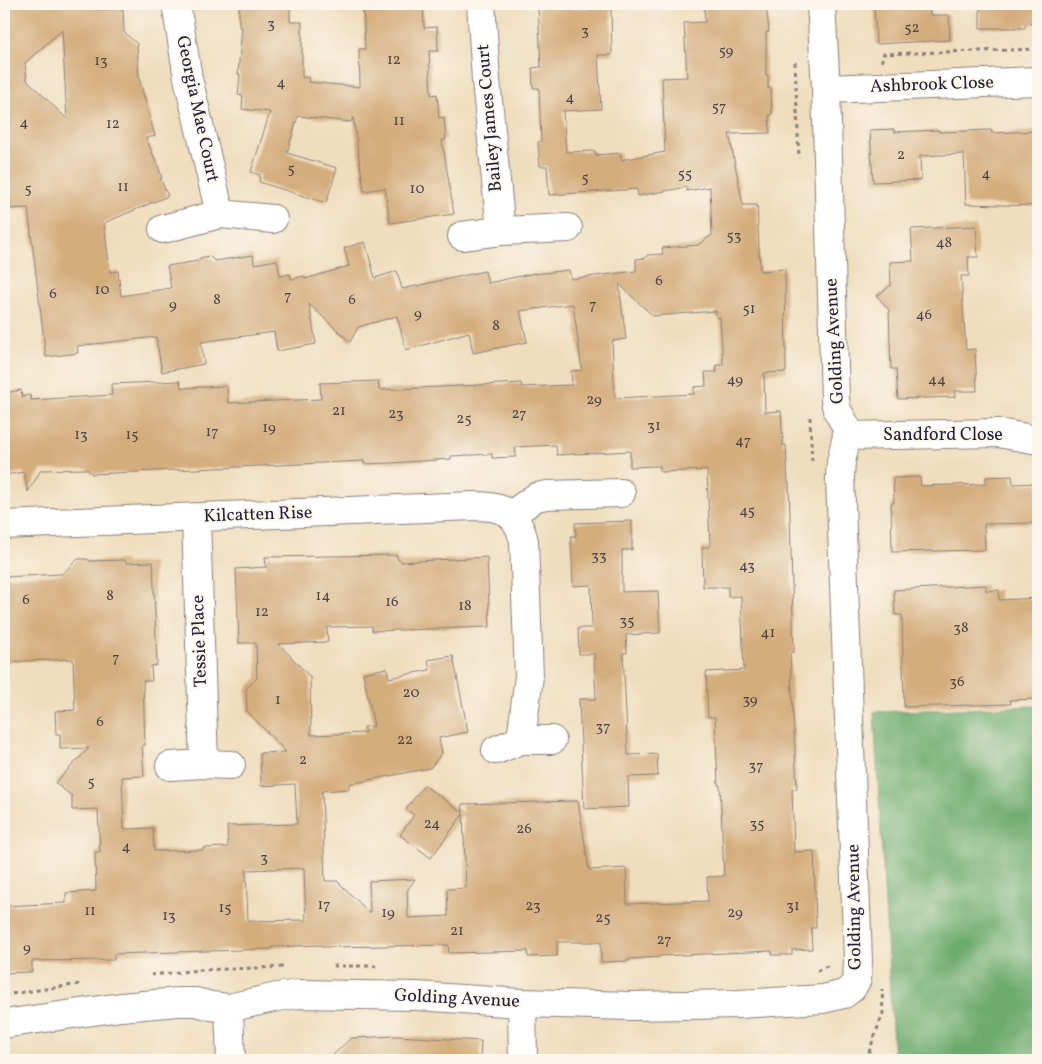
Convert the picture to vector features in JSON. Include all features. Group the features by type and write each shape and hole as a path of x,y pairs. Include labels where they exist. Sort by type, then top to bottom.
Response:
{"street":[{"name":"Georgia Mae Court","path":"176,4 188,78 220,214"},
{"name":"Bailey James Court","path":"481,4 486,80 501,231"},
{"name":"Golding Avenue","path":"4,1024 121,1007 178,1002 196,1002 229,1008 276,997 300,994 417,996 522,1003 632,1006 739,1004 823,999 844,994 852,988 857,979 858,962 840,476 847,436 846,426 837,410 835,400 822,4"},
{"name":"Ashbrook Close","path":"826,89 1038,81"},
{"path":"163,229 220,214 273,219"},
{"path":"462,236 501,231 568,228"},
{"name":"Sandford Close","path":"847,436 998,433 1038,440"},
{"path":"521,740 529,676 524,542 518,523 511,515 536,497 621,493"},
{"name":"Kilcatten Rise","path":"4,525 488,506 501,508 511,515"},
{"name":"Tessie Place","path":"196,518 204,764"},
{"path":"496,750 521,740 552,740"},
{"path":"170,766 231,765"},
{"path":"522,1003 523,1060"},
{"path":"229,1008 231,1060"}],"path":[{"path":"885,87 882,54 1038,49"},
{"path":"796,62 800,168"},
{"path":"810,412 812,470"},
{"path":"813,972 827,966 833,954"},
{"path":"328,966 382,967"},
{"path":"149,976 200,970 290,967"},
{"path":"4,995 90,983"}],"green space":[{"path":"1038,706 1038,1060 894,1060 874,712"}],"building":[{"path":"4,4 97,4 97,10 123,9 124,32 137,44 139,78 155,136 146,138 168,196 104,223 110,272 118,271 121,296 171,288 167,266 198,261 200,258 209,256 215,261 253,255 254,264 277,260 280,276 290,274 291,279 304,276 305,279 349,266 344,248 365,242 375,278 397,271 402,289 485,271 488,283 535,273 569,270 571,279 636,271 636,259 646,258 647,255 663,254 662,248 698,245 712,235 710,187 687,191 687,187 638,196 637,189 549,195 547,166 540,166 538,142 541,141 539,88 533,88 532,68 541,67 538,7 566,6 566,9 611,7 612,55 598,55 601,109 563,111 566,152 595,151 596,155 620,153 621,160 665,152 662,78 687,77 684,23 705,22 704,4 766,4 769,32 766,32 766,75 768,75 768,88 771,88 772,115 769,115 770,133 729,134 743,205 757,205 760,271 785,269 786,372 764,373 765,412 781,411 783,445 786,445 789,483 794,652 790,653 797,789 792,789 794,852 814,851 816,928 811,928 812,949 792,950 792,955 772,955 772,951 659,956 629,959 629,961 601,962 601,942 557,942 557,956 528,957 528,951 449,953 448,945 322,947 321,945 272,947 272,949 114,954 114,960 32,961 32,972 4,973 4,906 66,903 66,893 96,891 95,852 100,852 98,809 72,810 72,796 55,783 89,748 60,749 60,734 56,734 55,711 75,710 73,659 4,662 4,577 62,574 78,559 90,561 125,560 126,563 153,562 157,665 151,666 152,681 143,681 145,745 142,746 144,776 122,777 124,829 153,828 154,851 203,850 203,848 228,847 227,826 297,824 295,784 261,786 260,753 286,752 247,711 246,689 257,678 256,643 239,643 236,569 266,567 265,557 397,555 398,560 401,560 401,562 487,557 490,627 372,631 372,626 327,627 328,642 279,644 310,677 311,735 365,733 364,727 374,726 363,673 387,668 389,678 430,670 428,660 453,656 468,732 439,738 442,753 430,768 349,784 349,789 322,791 325,881 337,881 370,913 369,881 415,879 407,891 408,918 448,916 447,889 466,888 463,814 431,858 400,835 414,815 406,809 424,785 463,813 462,804 578,801 589,870 626,868 627,904 708,901 707,877 724,876 715,717 708,717 706,672 744,670 741,596 728,597 728,587 703,587 702,547 710,547 707,470 660,472 660,466 630,467 630,451 557,455 556,445 515,447 516,457 492,458 492,454 451,456 451,459 391,463 364,464 364,461 92,474 87,469 41,470 28,492 24,472 4,475 4,393 21,390 22,397 30,395 31,400 112,395 111,384 180,381 181,388 227,386 228,403 321,399 320,383 378,381 379,390 521,383 522,387 572,385 571,371 582,370 573,304 520,311 527,342 473,353 469,332 406,350 397,316 358,327 350,342 309,304 316,344 277,351 274,332 201,342 204,364 162,372 156,337 77,346 78,353 46,357 28,208 4,209","holes":["62,30 67,119 27,80 25,63","619,284 653,316 716,311 716,318 720,317 723,365 716,365 717,372 705,372 706,386 694,387 694,394 615,398 612,341 626,339","304,868 306,920 248,921 246,870"]},
{"path":"239,4 290,4 290,22 302,22 302,77 309,78 308,82 360,87 359,49 365,49 363,4 423,4 424,28 437,27 438,51 429,51 431,95 437,94 439,118 444,117 446,140 442,140 454,214 390,223 385,188 364,191 353,117 351,122 298,116 287,153 337,168 326,203 259,182 260,175 251,172 270,112 242,109 243,96 238,95 242,27 239,27"},
{"path":"874,4 929,4 930,15 949,15 950,40 876,44"},
{"path":"980,4 1038,4 1038,23 1025,24 1025,28 980,28"},
{"path":"894,129 894,132 939,130 939,132 991,130 992,133 1038,131 1038,206 966,204 964,154 920,156 921,180 873,182 870,130"},
{"path":"976,226 978,257 968,257 969,276 961,276 966,350 975,349 977,391 955,391 955,397 898,399 896,369 891,369 889,310 877,296 891,285 890,262 913,261 911,229"},
{"path":"1012,476 1013,484 1038,483 1038,523 984,524 985,550 892,552 891,503 894,503 893,478 920,477 921,486 986,484 986,477"},
{"path":"632,521 632,550 622,550 622,592 658,591 660,633 626,635 627,653 623,653 628,755 657,754 658,776 628,777 629,807 584,809 579,699 596,699 594,654 579,654 578,628 592,628 591,585 573,586 571,536 576,536 575,523"},
{"path":"986,585 986,591 999,590 999,600 1038,598 1038,699 1010,700 1011,704 904,707 902,615 895,615 894,590"},
{"path":"398,1036 481,1041 480,1060 328,1060 351,1038"}]}
